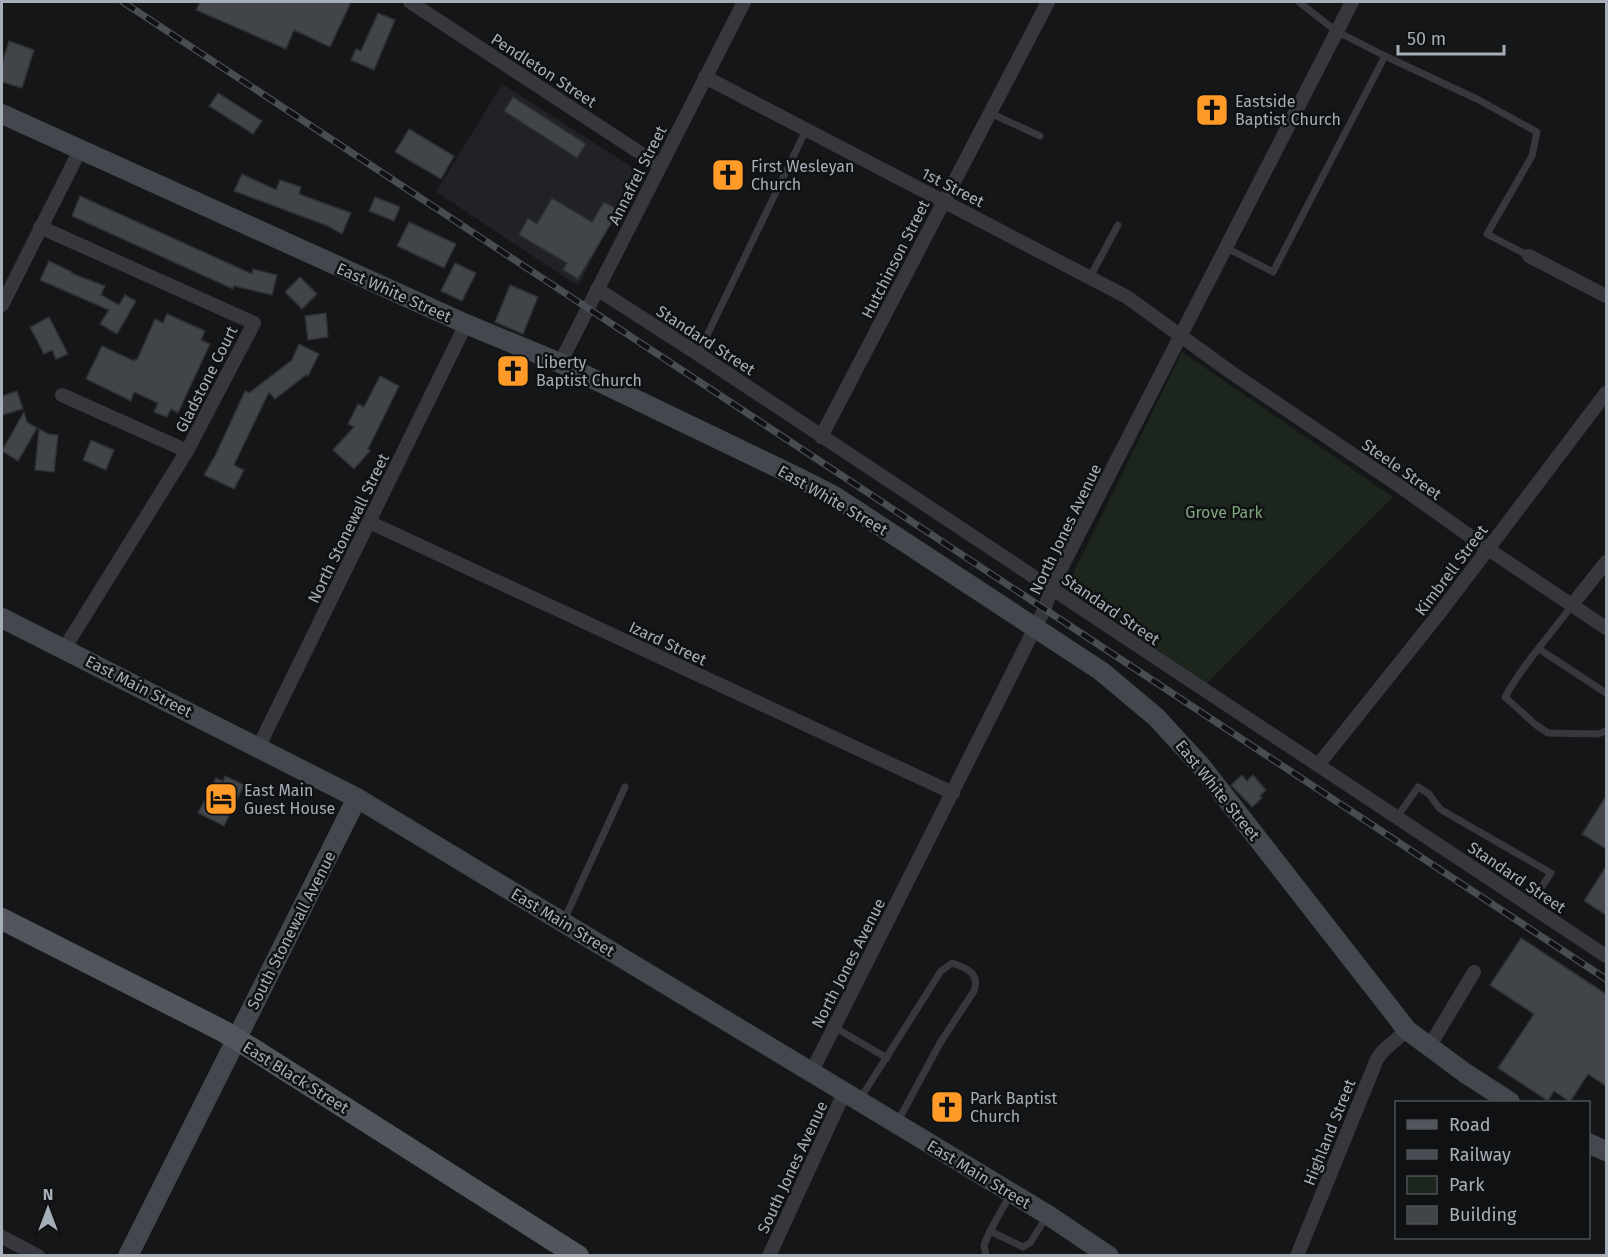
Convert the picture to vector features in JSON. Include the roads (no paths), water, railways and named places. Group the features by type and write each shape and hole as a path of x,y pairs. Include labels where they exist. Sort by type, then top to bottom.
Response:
{"main road":[{"name":"East Black Street","path":"2,919 237,1040 578,1256"}],"street":[{"name":"Pendleton Street","path":"410,2 660,166"},
{"name":"Annafrel Street","path":"560,363 744,2"},
{"name":"Hutchinson Street","path":"821,437 1048,2"},
{"name":"North Jones Avenue","path":"811,1073 953,793 1035,627 1051,588 1352,2"},
{"name":"1st Street","path":"705,77 1127,297 1180,336"},
{"name":"East White Street","path":"2,114 466,324 560,363 797,477 836,498 1101,670 1156,717 1201,766 1407,1030 1509,1101"},
{"path":"2,305 80,150"},
{"name":"Gladstone Court","path":"40,227 254,323 188,451 64,649"},
{"path":"1529,256 1606,296"},
{"name":"Standard Street","path":"597,289 1606,956"},
{"name":"North Stonewall Street","path":"259,746 466,324"},
{"name":"Steele Street","path":"1180,336 1606,628"},
{"name":"Kimbrell Street","path":"1318,765 1488,549 1606,393"},
{"path":"62,395 188,451"},
{"name":"Izard Street","path":"369,522 953,793"},
{"path":"1572,605 1606,562"},
{"name":"East Main Street","path":"2,618 259,746 357,798 1048,1215 1099,1253"},
{"name":"South Stonewall Avenue","path":"128,1256 357,798"},
{"path":"1429,1047 1474,972"},
{"name":"Highland Street","path":"1297,1256 1377,1059 1407,1030"},
{"name":"South Jones Avenue","path":"769,1256 851,1097"},
{"path":"1590,1144 1606,1151"},
{"path":"2,1237 38,1256"}],"lane":[{"path":"1299,2 1336,31 1477,99 1537,132 1532,156 1487,234 1529,256"},
{"path":"1226,247 1272,272 1385,56"},
{"path":"990,113 1040,136"},
{"path":"698,354 806,130"},
{"path":"1090,277 1118,225"},
{"path":"1572,605 1514,681 1505,697 1548,733 1598,734 1606,732"},
{"path":"1539,649 1606,693"},
{"path":"563,922 625,787"},
{"path":"1397,817 1418,787 1429,794 1440,810 1551,873 1530,905"},
{"path":"851,1097 887,1058 941,971 952,963 968,969 974,975 976,984 974,991 940,1043 896,1124"},
{"path":"834,1027 887,1058"},
{"path":"986,1256 984,1245 1011,1193"},
{"path":"990,1231 1023,1247 1030,1243 1048,1215"}],"railway":[{"path":"123,2 1606,979"}],"place":[{"name":"Eastside Baptist Church","path":"1212,110"},
{"name":"First Wesleyan Church","path":"728,175"},
{"name":"Liberty Baptist Church","path":"513,371"},
{"name":"East Main Guest House","path":"221,799"},
{"name":"Park Baptist Church","path":"947,1107"}],"park label":[{"name":"Grove Park","path":"1224,512"}]}
